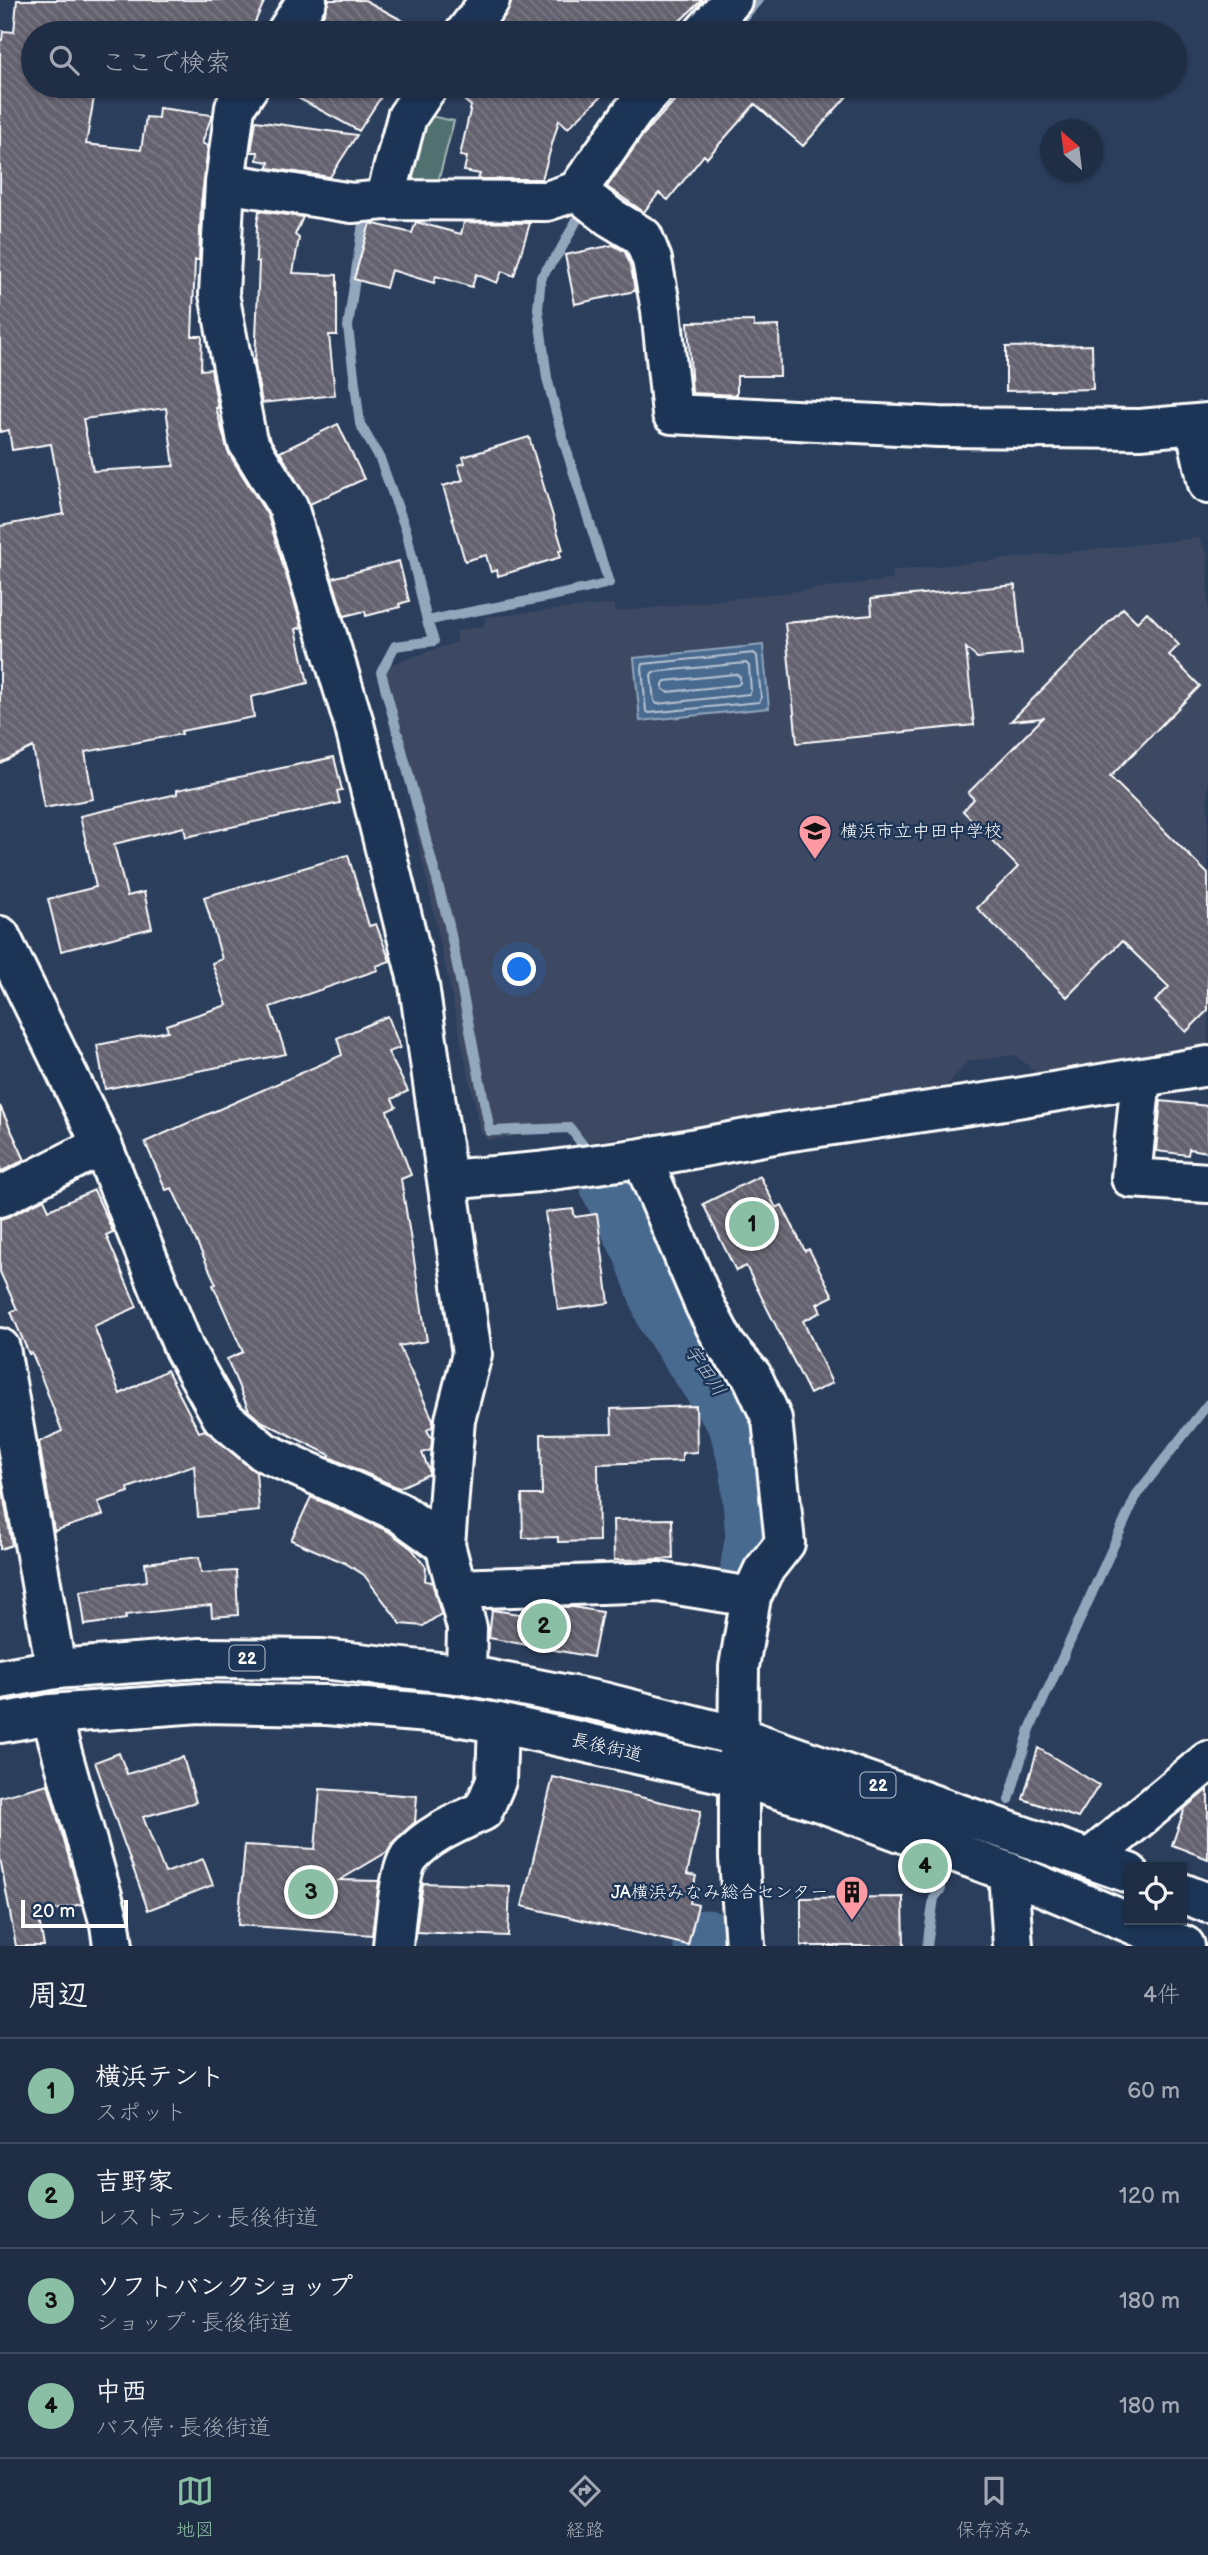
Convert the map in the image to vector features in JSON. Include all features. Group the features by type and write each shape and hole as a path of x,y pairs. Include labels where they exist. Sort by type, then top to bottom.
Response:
{"street":[{"path":"294,21 307,0"},
{"path":"474,21 490,0"},
{"path":"714,21 732,0"},
{"path":"241,98 235,107 225,183 219,294 247,441 288,507 353,720 419,985 472,1354 454,1420 444,1545 467,1628 466,1675"},
{"path":"385,200 407,117 420,98"},
{"path":"225,183 352,203 385,200 547,201 577,191 645,98"},
{"path":"577,191 643,237 652,260 661,310 672,414 940,427 1140,429 1201,423 1208,484"},
{"path":"0,937 102,1145 184,1349 222,1417 264,1451 399,1512 444,1545"},
{"path":"447,1180 538,1172 642,1158 785,1132 1005,1100 1208,1066"},
{"path":"1142,1077 1131,1178 1208,1183"},
{"path":"0,1197 102,1145"},
{"path":"642,1158 705,1306 726,1346 752,1376 772,1419 785,1543 764,1572 751,1597 740,1667 737,1736 739,1858 745,1946"},
{"path":"0,1348 55,1669"},
{"path":"456,1589 659,1582 751,1597"},
{"name":"22","path":"0,1679 55,1669 200,1658 323,1659 466,1675 603,1702 737,1736 1124,1871"},
{"name":"長後街道","path":"0,1723 51,1714 199,1703 327,1704 443,1714 498,1723 739,1777 817,1801 1008,1872 1185,1946"},
{"path":"51,1714 110,1924 113,1946"},
{"path":"393,1946 398,1898 408,1858 440,1830 483,1811 496,1781 498,1723"},
{"path":"1091,1858 1208,1761"},
{"path":"1008,1872 1013,1946"},
{"path":"1187,1895 1208,1903"}],"shaded area":[{"name":"横浜市立中田中学校","path":"1199,538 1208,556 1208,1054 1046,1081 1015,1055 968,1061 944,1089 582,1143 570,1126 488,1141 481,1133 381,668 457,642 455,631 484,626 486,617 613,604 616,612 892,580 893,571"}],"green space":[{"path":"425,115 454,121 437,186 407,186"}],"water":[{"path":"763,645 769,708 640,721 634,658"}],"building":[{"path":"17,0 265,0 255,21 21,21 21,98 94,98 86,144 141,150 146,117 158,118 159,108 212,115 202,143 208,146 201,204 199,260 195,260 192,336 202,336 201,370 211,369 216,408 228,452 268,516 302,627 296,629 308,683 251,697 254,717 85,752 93,799 44,808 33,747 0,763 0,526 64,514 51,444 12,450 9,430 0,432 0,40 3,31 14,32","holes":["166,408 174,466 93,471 83,419"]},
{"path":"329,0 365,0 403,21 319,21"},
{"path":"512,0 702,0 680,21 501,21"},
{"path":"298,98 380,98 359,131"},
{"path":"462,98 599,98 568,128 559,120 542,179 478,179 480,174 464,171 467,157 460,156 471,106"},
{"path":"677,98 845,98 803,146 755,104 707,158 704,155 668,200 659,193 644,212 607,187 643,135"},
{"path":"256,121 357,135 330,177 268,168 269,162 257,160 258,152 251,152"},
{"path":"259,211 303,217 295,235 299,238 293,273 337,275 337,335 329,335 335,395 262,403 255,364"},
{"path":"416,222 461,234 464,222 530,223 514,276 502,271 497,283 476,274 472,287 436,276 434,283 391,270 386,288 354,279 370,223 412,233"},
{"path":"613,245 625,252 631,266 635,291 575,304 565,255"},
{"path":"754,321 754,327 779,326 780,376 737,376 737,395 692,393 688,322"},
{"path":"1092,345 1093,389 1006,391 1006,347"},
{"path":"338,424 364,479 310,504 280,452"},
{"path":"529,437 563,550 559,551 561,557 498,576 497,570 491,572 486,555 465,561 443,486 463,480 458,465 465,463 463,457"},
{"path":"399,561 409,601 399,604 400,607 366,616 365,611 344,616 332,578"},
{"path":"1015,585 1022,654 977,658 966,648 974,725 797,743 785,623 872,615 871,599"},
{"path":"1123,608 1137,622 1147,612 1179,645 1169,655 1200,686 1110,777 1208,874 1208,1010 1186,1032 1155,1001 1169,987 1122,941 1067,997 977,908 1018,867 963,811 974,799 968,793 1043,718 1011,721"},
{"path":"334,757 342,790 337,791 340,803 186,837 184,827 114,844 127,896 144,892 152,928 61,951 48,899 96,887 80,816 177,794 177,790"},
{"path":"348,855 369,926 376,924 390,961 376,966 378,970 270,1007 286,1054 105,1089 97,1045 168,1031 166,1025 227,1005 212,963 222,959 204,897"},
{"path":"388,1016 400,1048 388,1052 408,1091 392,1099 396,1107 387,1111 411,1175 401,1179 427,1341 399,1346 433,1420 432,1427 427,1430 432,1439 431,1450 422,1453 429,1474 399,1488 329,1457 330,1455 261,1421 249,1411 227,1359 243,1352 213,1285 216,1284 172,1188 166,1190 145,1142 342,1055 337,1038"},
{"path":"1161,1101 1208,1106 1208,1152 1189,1149 1188,1155 1156,1151"},
{"path":"0,1106 25,1160 0,1172"},
{"path":"760,1176 776,1208 782,1205 805,1251 809,1249 833,1296 817,1304 821,1312 803,1321 832,1383 810,1394 746,1266 736,1271 703,1204"},
{"path":"94,1190 113,1232 106,1235 137,1307 94,1326 120,1394 167,1370 199,1432 205,1430 256,1472 259,1511 198,1517 194,1465 128,1488 129,1492 98,1502 103,1515 54,1531 39,1442 62,1431 32,1353 29,1354 11,1312 17,1309 0,1272 0,1219 44,1199 49,1210"},
{"path":"573,1209 575,1217 597,1214 609,1303 558,1310 545,1212"},
{"path":"696,1406 697,1452 682,1453 682,1461 598,1464 599,1541 558,1542 558,1537 523,1538 522,1495 542,1495 541,1434 612,1433 611,1409"},
{"path":"0,1475 12,1545 0,1549"},
{"path":"311,1497 388,1531 412,1549 426,1567 425,1581 432,1582 441,1614 423,1626 401,1624 364,1575 345,1563 291,1540"},
{"path":"672,1519 673,1559 614,1560 613,1520"},
{"path":"199,1557 201,1573 236,1571 238,1615 212,1617 211,1605 125,1615 126,1619 85,1625 80,1591 147,1581 145,1563"},
{"path":"557,1607 602,1612 593,1657 489,1638 492,1610 527,1615 529,1609 556,1614"},
{"path":"1038,1748 1099,1785 1078,1818 1023,1799"},
{"path":"119,1753 127,1774 183,1757 196,1802 143,1817 165,1873 203,1859 213,1885 148,1910 95,1762"},
{"path":"553,1777 701,1811 687,1874 696,1876 690,1903 698,1905 688,1945 522,1906"},
{"path":"48,1784 82,1904 38,1914 44,1946 16,1946 0,1858 0,1797"},
{"path":"320,1789 417,1796 415,1822 394,1841 387,1852 340,1880 379,1881 372,1935 238,1925 245,1845 315,1849"},
{"path":"1208,1789 1208,1859 1172,1845 1185,1808"},
{"path":"423,1883 510,1886 508,1936 416,1932"},
{"name":"JA横浜みなみ総合センター","path":"903,1897 904,1946 801,1946 801,1898"}],"waterway":[{"path":"740,21 758,0"},
{"path":"664,104 670,98"},
{"path":"427,621 609,583 563,439 547,378 538,309 541,277 560,251 585,205"},
{"path":"365,209 348,327 360,424 380,459 406,530 434,641 395,646 381,672 449,925 490,1131 570,1128 591,1156"},
{"name":"宇田川","path":"613,1186 645,1249 669,1315 740,1421 752,1466 758,1537 753,1565"},
{"path":"1009,1800 1030,1729 1137,1494 1208,1404"},
{"path":"927,1946 934,1898 941,1889"}],"place":[{"name":"横浜市立中田中学校","path":"815,861"},
{"name":"横浜テント","path":"752,1224"},
{"name":"吉野家","path":"544,1626"},
{"name":"中西","path":"925,1866"},
{"name":"ソフトバンクショップ","path":"311,1892"},
{"name":"JA横浜みなみ総合センター","path":"852,1922"}]}
